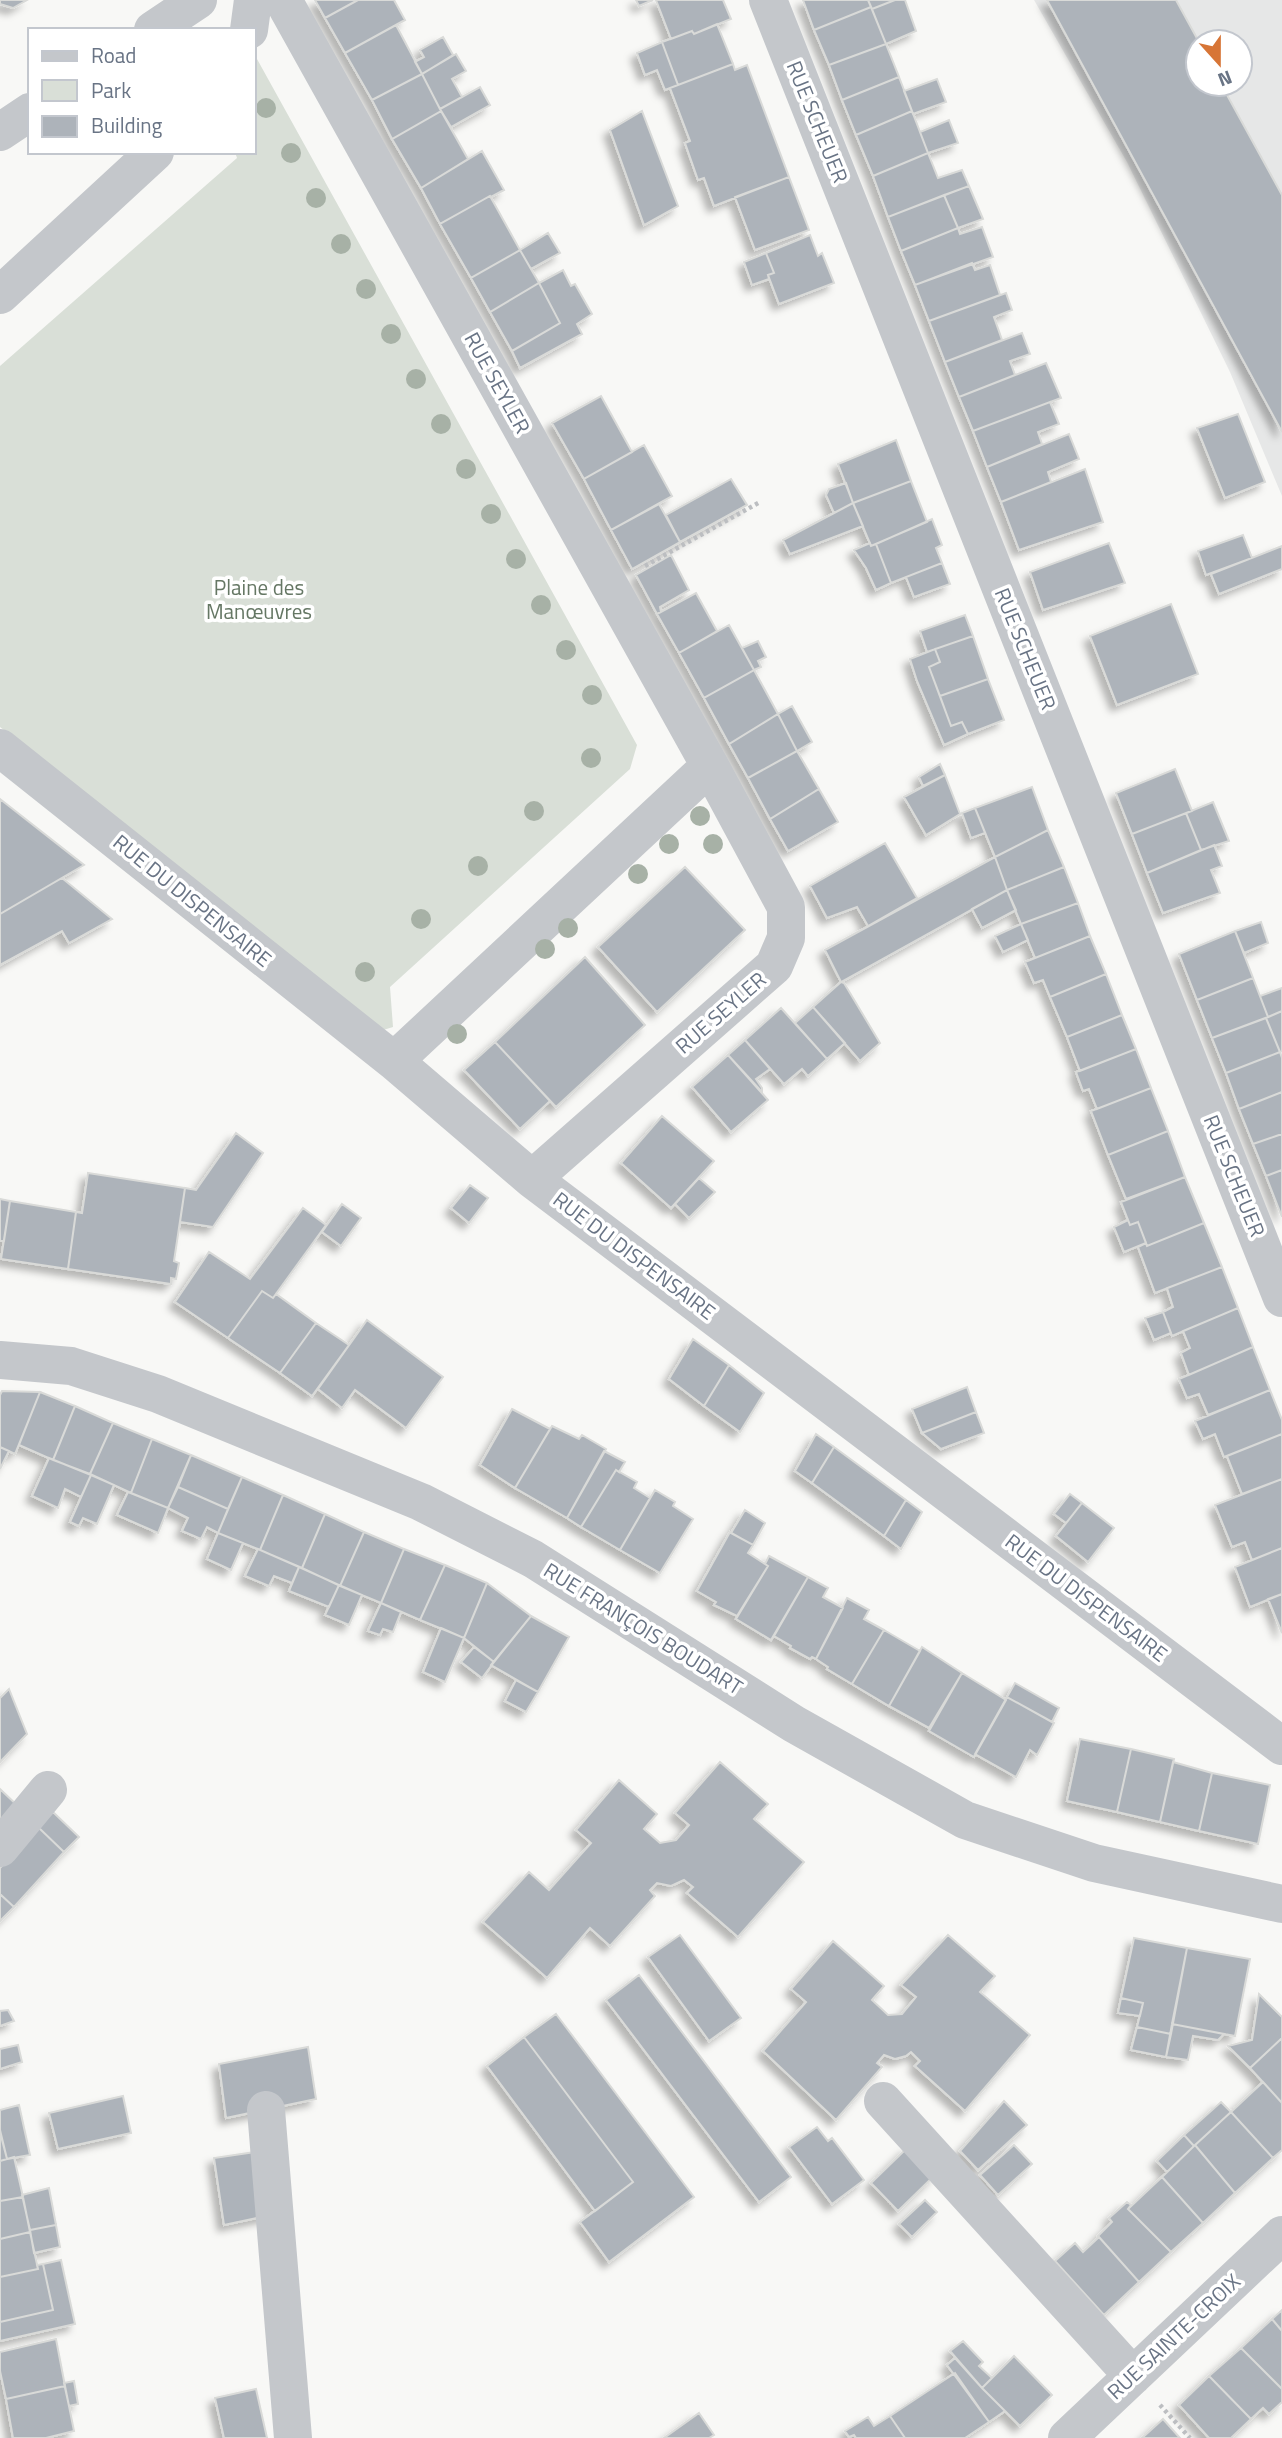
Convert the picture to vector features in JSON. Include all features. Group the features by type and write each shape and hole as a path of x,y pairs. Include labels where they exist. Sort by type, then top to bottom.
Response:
{"street":[{"path":"156,28 198,0"},
{"path":"248,28 253,0"},
{"name":"RUE SEYLER","path":"283,0 786,907 786,938 774,967 532,1179"},
{"name":"RUE SCHEUER","path":"768,0 1282,1298"},
{"path":"0,132 28,114"},
{"path":"0,295 153,154"},
{"name":"RUE DU DISPENSAIRE","path":"0,748 394,1062 532,1179 1282,1746"},
{"path":"394,1062 710,766"},
{"name":"RUE FRANÇOIS BOUDART","path":"0,1360 71,1366 158,1394 421,1502 533,1559 794,1724 965,1820 1094,1863 1282,1904"},
{"path":"0,1848 48,1790"},
{"path":"883,2101 1133,2376"},
{"path":"267,2110 293,2438"},
{"name":"RUE SAINTE-CROIX","path":"1067,2438 1282,2235"}],"path":[{"path":"610,586 760,502"}],"shaded area":[{"path":"1034,0 1282,0 1282,496 1230,372 1127,162"}],"green space":[{"name":"Plaine des Manœuvres","path":"257,59 637,745 630,769 390,987 393,1027 380,1031 0,727 0,366 237,158 236,154 256,154"}],"building":[{"path":"0,0 27,0 13,8 0,4"},
{"path":"315,0 358,0 325,18"},
{"path":"358,0 394,0 405,20 345,53 325,18"},
{"path":"636,0 653,0 639,6"},
{"path":"656,0 723,0 731,19 694,34 692,31 671,39"},
{"path":"803,0 868,0 871,7 814,30"},
{"path":"868,0 895,0 872,9"},
{"path":"895,0 905,0 916,31 886,44 872,9"},
{"path":"1047,0 1176,0 1191,28 1184,28 1184,98 1229,98 1282,195 1282,432"},
{"path":"871,7 886,44 829,65 814,30"},
{"path":"717,24 733,64 678,85 662,42 692,31 694,34"},
{"path":"396,25 422,74 372,100 345,53"},
{"path":"443,37 453,55 422,74 415,62 424,57 420,50"},
{"path":"662,42 678,85 665,90 657,70 645,75 637,53"},
{"path":"886,44 899,77 842,100 829,65"},
{"path":"456,54 466,71 452,79 462,97 440,109 422,74"},
{"path":"733,64 735,70 747,65 789,177 714,206 704,178 698,180 685,143 690,141 670,88"},
{"path":"422,74 441,111 392,139 372,100"},
{"path":"899,77 912,111 856,135 842,100"},
{"path":"937,79 946,102 913,114 904,91"},
{"path":"480,87 490,105 451,127 440,109"},
{"path":"441,111 468,159 421,188 392,139"},
{"path":"642,111 678,206 644,225 610,130"},
{"path":"912,111 928,153 873,176 856,135"},
{"path":"949,120 958,143 928,153 920,132"},
{"path":"482,151 504,190 440,224 421,188"},
{"path":"928,153 938,178 962,170 969,186 888,217 873,176"},
{"path":"789,177 809,230 755,250 735,197"},
{"path":"969,186 983,219 958,228 944,195"},
{"path":"944,195 958,228 901,251 888,217"},
{"path":"490,196 520,250 471,278 440,224"},
{"path":"982,227 993,257 915,285 901,251 958,228 960,234"},
{"path":"548,233 560,253 531,269 520,250"},
{"path":"810,235 818,256 822,253 834,283 779,304 768,275 774,273 766,253"},
{"path":"520,250 539,283 490,312 471,278"},
{"path":"766,253 774,273 768,275 769,279 752,285 744,262"},
{"path":"972,263 975,270 990,265 1000,295 929,321 915,285"},
{"path":"563,270 571,286 575,284 592,314 577,324 582,334 520,368 512,351 560,323 539,283"},
{"path":"539,283 560,323 512,351 490,312"},
{"path":"1006,293 1012,310 994,317 1002,340 945,362 929,321"},
{"path":"1022,333 1030,354 1010,361 1015,375 959,397 945,362"},
{"path":"1046,363 1061,398 973,431 959,397"},
{"path":"601,396 632,452 584,479 552,423"},
{"path":"1050,402 1059,424 1038,432 1042,444 987,467 973,431"},
{"path":"1238,414 1265,482 1225,498 1197,428"},
{"path":"1069,434 1079,459 1048,472 1051,482 1001,502 987,467"},
{"path":"896,440 911,481 853,503 838,464"},
{"path":"644,445 672,496 611,530 584,479"},
{"path":"1085,469 1103,522 1019,550 1001,502"},
{"path":"731,479 747,505 680,542 666,515"},
{"path":"911,481 927,522 871,546 853,503"},
{"path":"846,483 853,503 834,513 826,495 829,489"},
{"path":"853,503 863,526 790,554 783,540"},
{"path":"659,504 680,542 632,569 611,530"},
{"path":"932,519 942,545 936,548 942,563 891,583 876,544"},
{"path":"1243,535 1252,558 1206,575 1198,551"},
{"path":"870,543 871,546 876,544 891,583 876,590 854,550"},
{"path":"1109,543 1125,583 1043,610 1030,572"},
{"path":"1282,546 1282,569 1219,594 1211,574"},
{"path":"671,555 689,590 660,607 661,612 657,614 636,575"},
{"path":"942,563 950,584 914,597 906,577"},
{"path":"696,593 717,631 679,653 657,614"},
{"path":"1171,604 1198,674 1117,705 1090,636"},
{"path":"965,615 973,636 927,652 920,631"},
{"path":"729,625 754,670 704,698 679,653"},
{"path":"973,636 988,679 940,696 929,667 940,662 935,649"},
{"path":"758,641 766,657 758,661 761,667 754,670 742,648"},
{"path":"935,649 940,662 929,667 951,726 962,722 968,734 944,745 910,659"},
{"path":"754,670 778,714 729,744 704,698"},
{"path":"988,679 1004,720 968,734 962,722 951,726 940,696"},
{"path":"792,706 812,742 797,751 778,714"},
{"path":"778,714 797,751 748,778 729,744"},
{"path":"797,751 819,789 770,819 748,778"},
{"path":"940,764 945,775 923,786 919,777"},
{"path":"1175,769 1192,811 1132,834 1116,793"},
{"path":"945,775 960,814 926,835 904,797"},
{"path":"1032,787 1048,830 995,857 975,808"},
{"path":"819,789 838,822 788,851 770,819"},
{"path":"0,799 84,865 0,914"},
{"path":"1213,802 1229,841 1201,850 1186,813"},
{"path":"975,808 985,833 971,838 962,813"},
{"path":"1186,813 1201,850 1147,873 1132,834"},
{"path":"1048,830 1064,867 1007,890 995,857"},
{"path":"885,843 917,898 868,926 857,907 827,918 810,886"},
{"path":"1214,845 1222,866 1211,870 1220,893 1163,913 1147,873"},
{"path":"995,857 1007,890 841,982 825,950"},
{"path":"685,867 745,930 657,1012 598,947"},
{"path":"1064,867 1078,903 1021,924 1007,890"},
{"path":"62,878 112,919 69,943 62,931 0,965 0,914"},
{"path":"1007,890 1016,910 982,928 972,909"},
{"path":"1078,903 1090,936 1035,958 1021,924"},
{"path":"1261,922 1268,943 1244,953 1235,931"},
{"path":"1021,924 1028,940 1003,952 995,936"},
{"path":"1235,931 1253,978 1197,1000 1179,954"},
{"path":"1090,936 1106,974 1050,997 1043,980 1034,983 1025,962"},
{"path":"585,957 645,1025 556,1107 495,1042"},
{"path":"1106,974 1122,1015 1067,1037 1050,997"},
{"path":"1253,978 1268,1017 1212,1038 1197,1000"},
{"path":"841,982 880,1043 860,1061 813,1007"},
{"path":"1282,988 1282,1011 1268,1017 1260,996"},
{"path":"813,1007 845,1043 827,1059 795,1023"},
{"path":"781,1008 827,1059 808,1076 802,1069 784,1084 745,1040"},
{"path":"1282,1011 1282,1051 1280,1052 1266,1018"},
{"path":"1122,1015 1136,1049 1080,1071 1067,1037"},
{"path":"1266,1018 1280,1052 1226,1073 1212,1038"},
{"path":"745,1040 770,1069 756,1079 762,1092 728,1055"},
{"path":"495,1042 550,1101 520,1129 464,1070"},
{"path":"1136,1049 1151,1088 1097,1109 1089,1089 1083,1091 1076,1072"},
{"path":"1280,1052 1282,1092 1239,1109 1226,1073"},
{"path":"728,1055 768,1100 731,1132 692,1087"},
{"path":"1151,1088 1168,1131 1108,1155 1091,1111"},
{"path":"1282,1092 1282,1134 1253,1144 1239,1109"},
{"path":"662,1116 714,1161 671,1208 621,1163"},
{"path":"1168,1131 1185,1177 1126,1199 1108,1155"},
{"path":"236,1133 263,1153 213,1227 180,1222 185,1188 196,1190"},
{"path":"1282,1134 1282,1170 1266,1176 1253,1144"},
{"path":"1282,1170 1282,1217 1266,1176"},
{"path":"88,1173 185,1188 174,1261 179,1263 176,1279 171,1278 171,1284 68,1269 76,1212 82,1213"},
{"path":"1185,1177 1204,1223 1147,1246 1138,1222 1130,1225 1121,1202"},
{"path":"699,1178 715,1192 689,1218 675,1204"},
{"path":"470,1185 488,1198 469,1223 451,1208"},
{"path":"0,1199 10,1201 4,1241 0,1241"},
{"path":"10,1201 76,1212 68,1269 1,1259"},
{"path":"342,1204 361,1218 341,1246 322,1232"},
{"path":"303,1208 326,1225 273,1298 262,1291 228,1338 175,1302 209,1252 250,1279"},
{"path":"1128,1220 1130,1225 1138,1222 1146,1243 1124,1252 1114,1227"},
{"path":"1204,1223 1222,1267 1155,1293 1138,1247 1146,1243 1147,1246"},
{"path":"1222,1267 1238,1308 1172,1336 1163,1312 1173,1307 1167,1288"},
{"path":"262,1291 273,1298 276,1294 316,1323 280,1373 228,1338"},
{"path":"1238,1308 1253,1347 1189,1375 1181,1353 1190,1348 1183,1331"},
{"path":"1163,1312 1171,1333 1154,1340 1145,1318"},
{"path":"367,1320 443,1377 406,1428 355,1390 342,1408 318,1389"},
{"path":"316,1323 349,1345 312,1396 280,1373"},
{"path":"693,1339 729,1365 704,1406 669,1379"},
{"path":"1253,1347 1270,1390 1208,1415 1199,1394 1187,1398 1179,1379"},
{"path":"729,1365 764,1393 740,1432 704,1406"},
{"path":"967,1387 976,1412 922,1433 912,1409"},
{"path":"1270,1390 1282,1420 1282,1434 1224,1457 1215,1434 1203,1439 1195,1421"},
{"path":"2,1391 40,1392 15,1454 0,1447"},
{"path":"40,1392 75,1406 53,1460 19,1445"},
{"path":"75,1406 113,1423 90,1474 53,1460"},
{"path":"512,1409 550,1429 515,1488 480,1465"},
{"path":"976,1412 984,1433 941,1449 922,1433"},
{"path":"113,1423 152,1439 131,1493 90,1474"},
{"path":"552,1426 579,1439 582,1435 606,1449 567,1518 515,1488"},
{"path":"816,1434 834,1447 812,1483 795,1471"},
{"path":"1282,1434 1282,1479 1242,1494 1227,1456"},
{"path":"152,1439 191,1455 168,1508 131,1493"},
{"path":"0,1447 9,1451 0,1469"},
{"path":"834,1447 906,1500 884,1536 812,1483"},
{"path":"604,1451 625,1462 619,1472 616,1470 581,1527 567,1518"},
{"path":"191,1455 242,1477 228,1509 178,1487"},
{"path":"49,1458 91,1475 81,1497 65,1489 58,1508 32,1496"},
{"path":"616,1470 637,1482 634,1488 650,1498 620,1550 581,1527"},
{"path":"91,1475 114,1485 97,1524 83,1518 79,1526 70,1522"},
{"path":"242,1477 283,1495 260,1550 218,1533"},
{"path":"1282,1479 1282,1548 1252,1560 1245,1542 1232,1547 1215,1505"},
{"path":"178,1487 228,1509 218,1533 207,1527 201,1539 182,1531 188,1518 168,1508"},
{"path":"655,1490 675,1502 673,1506 693,1519 660,1573 620,1550"},
{"path":"128,1492 168,1508 158,1533 117,1515"},
{"path":"1070,1494 1082,1503 1066,1523 1054,1514"},
{"path":"283,1495 325,1514 302,1568 260,1550"},
{"path":"906,1500 922,1512 901,1549 884,1536"},
{"path":"1082,1503 1114,1528 1088,1562 1056,1536"},
{"path":"745,1510 765,1523 753,1545 731,1533"},
{"path":"325,1514 364,1532 340,1586 302,1568"},
{"path":"364,1532 404,1549 381,1603 340,1586"},
{"path":"730,1532 753,1545 748,1553 768,1566 737,1616 714,1605 716,1602 697,1591"},
{"path":"218,1533 243,1543 231,1570 207,1559"},
{"path":"1282,1548 1282,1594 1250,1607 1235,1567"},
{"path":"258,1549 299,1567 292,1583 274,1576 269,1586 245,1576"},
{"path":"404,1549 445,1565 420,1620 381,1603"},
{"path":"769,1556 808,1577 771,1640 736,1619 768,1566 765,1564"},
{"path":"445,1565 487,1583 464,1638 420,1620"},
{"path":"299,1567 339,1585 329,1607 289,1591"},
{"path":"808,1577 828,1588 823,1597 843,1608 816,1659 810,1659 774,1636"},
{"path":"487,1583 531,1616 494,1662 464,1638"},
{"path":"339,1585 362,1595 349,1625 325,1615"},
{"path":"1282,1594 1282,1633 1268,1599"},
{"path":"847,1598 869,1610 864,1619 884,1630 852,1684 816,1659"},
{"path":"381,1603 401,1612 393,1632 383,1629 380,1635 368,1631"},
{"path":"531,1616 569,1637 538,1692 491,1665"},
{"path":"441,1628 464,1638 445,1682 423,1672"},
{"path":"884,1630 920,1651 889,1706 852,1684"},
{"path":"474,1647 494,1662 482,1678 461,1662"},
{"path":"922,1647 962,1673 929,1728 889,1706"},
{"path":"962,1673 1006,1700 974,1757 929,1731"},
{"path":"516,1680 538,1692 526,1712 505,1701"},
{"path":"1015,1683 1059,1708 1052,1722 1007,1697"},
{"path":"9,1689 27,1734 0,1762 0,1698"},
{"path":"1007,1697 1054,1723 1037,1755 1030,1750 1016,1777 975,1754"},
{"path":"1080,1739 1131,1749 1117,1812 1067,1801"},
{"path":"1131,1749 1174,1759 1160,1822 1117,1812"},
{"path":"720,1762 768,1804 754,1819 804,1862 738,1937 687,1893 693,1887 684,1880 671,1886 657,1883 650,1890 655,1896 610,1946 590,1928 547,1978 483,1922 529,1872 549,1890 591,1843 576,1830 619,1780 657,1814 644,1829 660,1843 676,1840 689,1825 675,1813"},
{"path":"1173,1762 1212,1773 1199,1831 1160,1822"},
{"path":"1212,1773 1270,1785 1258,1844 1199,1831"},
{"path":"0,1789 21,1809 0,1828"},
{"path":"53,1812 79,1837 64,1852 38,1827"},
{"path":"38,1827 64,1852 14,1907 0,1894 0,1868"},
{"path":"0,1894 14,1907 0,1921"},
{"path":"680,1935 741,2018 709,2041 648,1957"},
{"path":"948,1935 995,1976 980,1992 1030,2035 965,2111 915,2066 920,2061 911,2052 895,2059 884,2055 877,2063 882,2067 836,2120 763,2051 806,2002 791,1989 833,1941 884,1986 872,2000 888,2015 902,2014 916,1997 901,1985"},
{"path":"1134,1938 1187,1948 1171,2034 1137,2027 1143,2003 1121,1998"},
{"path":"1187,1948 1250,1959 1235,2036 1172,2024"},
{"path":"639,1975 791,2177 759,2202 606,2000"},
{"path":"1259,1994 1282,2017 1282,2038 1250,2068 1228,2046 1252,2040"},
{"path":"1121,1998 1143,2003 1140,2016 1118,2013"},
{"path":"8,2010 14,2021 0,2026 0,2011"},
{"path":"556,2014 694,2197 609,2262 580,2222 633,2182 524,2037"},
{"path":"1172,2024 1224,2034 1218,2040 1193,2036 1188,2060 1166,2057"},
{"path":"1137,2027 1171,2034 1166,2057 1131,2050"},
{"path":"524,2037 633,2182 595,2211 487,2066"},
{"path":"1282,2038 1282,2103 1250,2068"},
{"path":"18,2045 22,2062 0,2069 0,2049"},
{"path":"308,2047 316,2099 226,2118 219,2064"},
{"path":"1263,2082 1282,2103 1282,2150 1273,2158 1231,2112"},
{"path":"123,2096 131,2133 58,2149 49,2113"},
{"path":"1004,2101 1027,2125 978,2170 960,2151"},
{"path":"1221,2102 1231,2112 1194,2146 1184,2135"},
{"path":"19,2105 30,2155 7,2159 0,2130 0,2110"},
{"path":"1231,2112 1273,2158 1235,2193 1195,2145"},
{"path":"817,2127 828,2141 832,2138 864,2180 832,2204 789,2147"},
{"path":"1184,2135 1194,2146 1167,2172 1157,2161"},
{"path":"0,2137 7,2159 0,2161"},
{"path":"1014,2145 1032,2164 998,2195 980,2175"},
{"path":"1195,2145 1235,2193 1203,2223 1162,2177"},
{"path":"908,2147 935,2175 898,2211 871,2183"},
{"path":"262,2151 271,2215 224,2225 214,2158"},
{"path":"14,2157 23,2197 0,2201 0,2161"},
{"path":"1162,2177 1203,2223 1171,2252 1128,2209"},
{"path":"49,2188 56,2225 30,2230 22,2195"},
{"path":"23,2197 30,2232 0,2239 0,2201"},
{"path":"925,2200 937,2212 912,2237 899,2224"},
{"path":"1127,2202 1131,2205 1128,2209 1171,2252 1139,2282 1098,2236 1112,2222 1109,2218"},
{"path":"56,2225 60,2247 34,2253 30,2230"},
{"path":"30,2232 38,2269 0,2277 0,2239"},
{"path":"1099,2237 1139,2282 1104,2315 1055,2261 1075,2243 1083,2252"},
{"path":"61,2260 75,2324 0,2341 0,2322 53,2310 43,2264"},
{"path":"43,2264 53,2310 0,2322 0,2277 38,2269 37,2265"},
{"path":"1282,2310 1282,2331 1272,2319"},
{"path":"1272,2319 1282,2331 1282,2389 1241,2348"},
{"path":"56,2339 65,2386 6,2399 0,2371 0,2352"},
{"path":"963,2341 983,2362 979,2366 992,2378 982,2388 950,2351"},
{"path":"1241,2348 1282,2389 1282,2402 1269,2414 1263,2408 1251,2419 1209,2376"},
{"path":"1014,2356 1052,2395 1020,2426 982,2388"},
{"path":"955,2358 1005,2411 989,2422 947,2365"},
{"path":"955,2373 989,2422 965,2438 905,2438 890,2416"},
{"path":"1209,2376 1251,2419 1231,2438 1209,2438 1179,2405"},
{"path":"74,2381 78,2404 69,2406 64,2383"},
{"path":"65,2386 74,2431 46,2438 13,2438 6,2399"},
{"path":"256,2389 267,2438 224,2438 215,2398"},
{"path":"699,2413 714,2435 709,2438 664,2438"},
{"path":"890,2416 905,2438 856,2438 854,2435 849,2437 845,2431 868,2417 874,2426"},
{"path":"1163,2419 1180,2438 1142,2438"}]}
